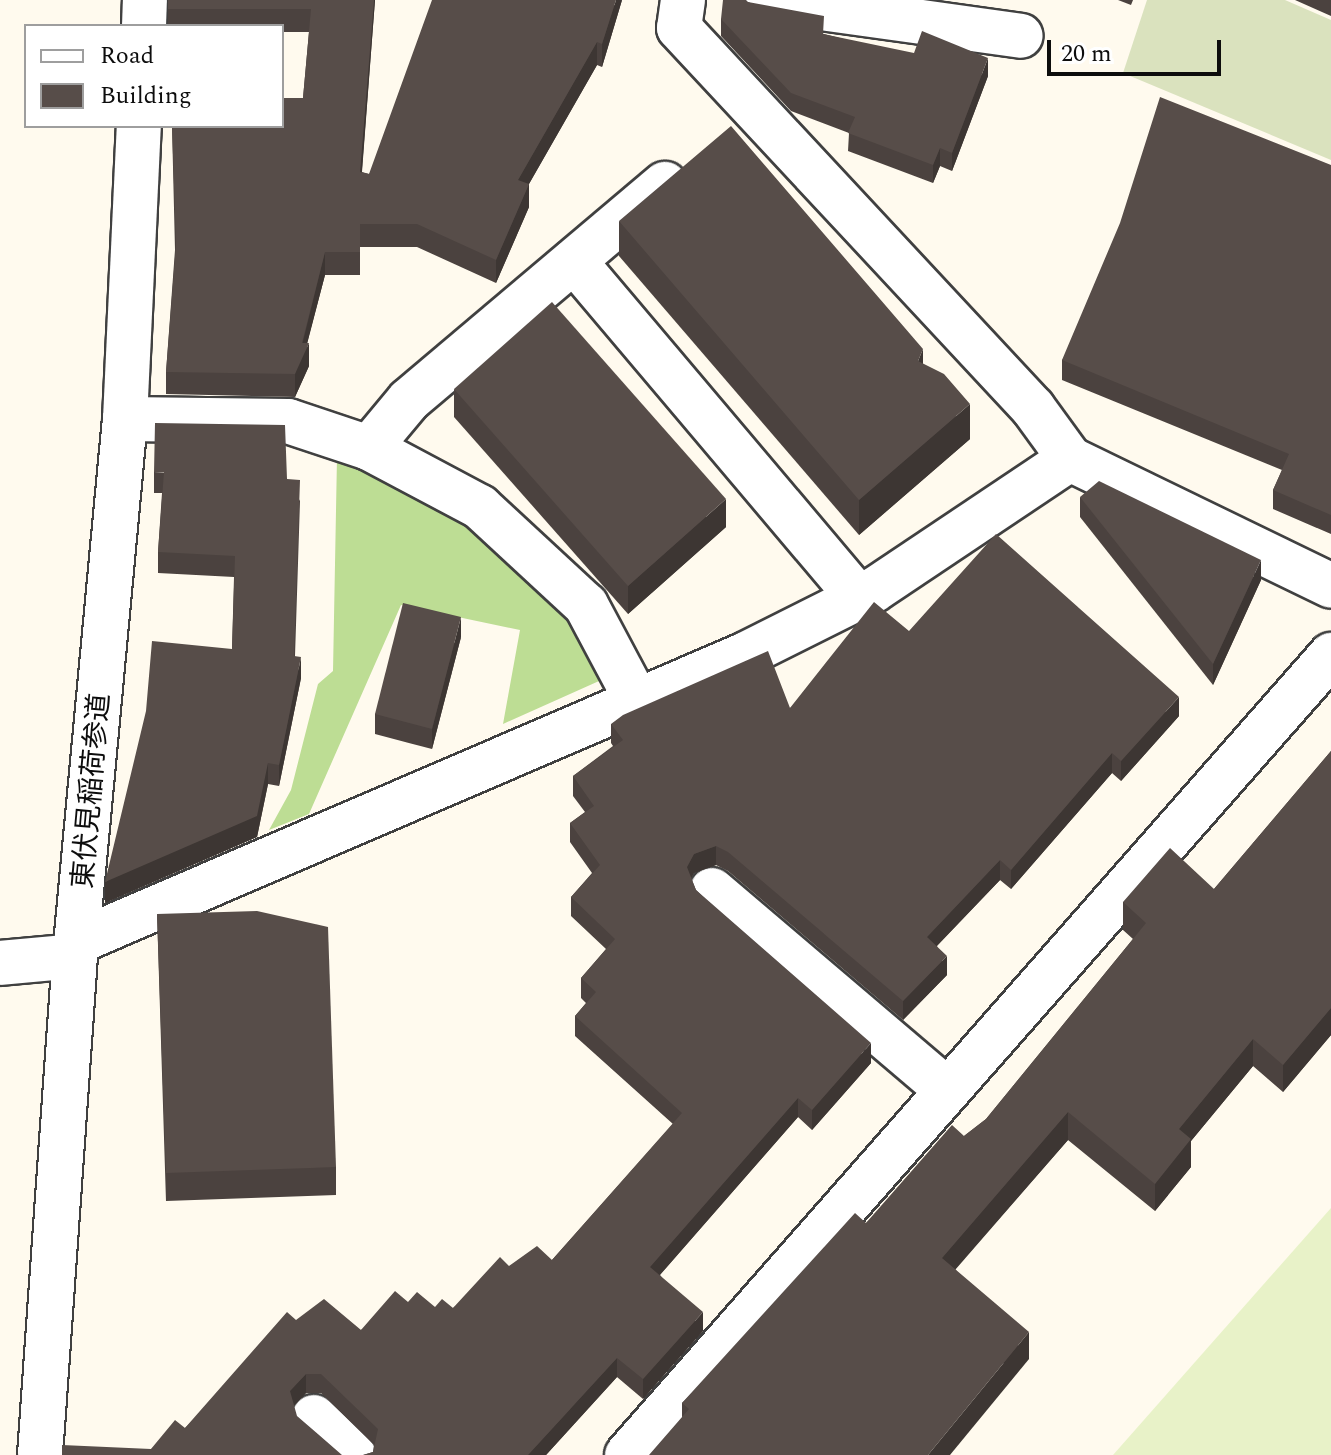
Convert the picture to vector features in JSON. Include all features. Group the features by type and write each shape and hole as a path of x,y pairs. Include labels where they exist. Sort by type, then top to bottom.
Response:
{"street":[{"path":"144,24 145,0"},
{"path":"683,0 679,28 1033,408 1070,459 1331,586"},
{"path":"763,0 1021,36"},
{"path":"369,448 409,400 754,109"},
{"name":"東伏見稲荷参道","path":"40,1455 77,948 125,419 139,128"},
{"path":"574,261 859,598"},
{"path":"125,419 288,421 369,448 480,507 586,605 638,703"},
{"path":"0,963 77,948 638,703 859,598 1070,459"},
{"path":"627,1455 1331,655"},
{"path":"712,890 947,1090"},
{"path":"314,1417 354,1455"}],"green space":[{"path":"1147,0 1285,0 1331,20 1331,160 1123,73"},
{"path":"337,457 466,518 559,603 608,677 503,724 520,630 401,605 309,814 269,830 291,790 318,684 333,671"},
{"path":"1331,1208 1331,1455 1113,1455"}],"building":[{"path":"168,0 374,0 360,172 369,174 432,0 616,0 602,44 597,42 518,180 529,184 496,260 417,224 360,224 360,252 325,252 302,343 309,343 295,374 166,372 176,244 172,128 284,128 284,98 303,98 311,9 168,9"},
{"path":"723,0 746,0 824,16 823,34 914,53 922,31 988,58 952,153 940,148 933,165 848,133 855,117 791,93 721,19"},
{"path":"1160,97 1331,165 1331,515 1273,490 1289,454 1062,360 1120,223"},
{"path":"731,126 923,349 918,361 944,374 970,404 859,500 619,221"},
{"path":"552,302 726,499 628,586 454,389"},
{"path":"155,423 285,425 287,479 300,480 294,656 301,657 279,765 268,763 257,816 105,882 146,711 152,641 232,649 235,556 158,552 164,472 154,472"},
{"path":"1099,481 1261,560 1213,664 1080,497"},
{"path":"996,534 1179,697 1121,761 1112,753 1011,870 1000,860 927,937 947,956 903,1001 728,852 716,846 694,854 687,867 696,890 871,1043 812,1110 798,1098 650,1267 703,1312 643,1379 617,1358 528,1455 363,1455 373,1452 378,1429 321,1374 306,1374 290,1391 297,1416 342,1455 62,1455 62,1445 151,1449 175,1420 185,1428 287,1312 296,1320 324,1299 361,1330 395,1291 408,1302 417,1292 435,1307 442,1299 453,1308 500,1257 509,1266 537,1246 552,1260 682,1113 575,1016 596,992 581,978 615,939 571,897 600,865 570,823 594,806 573,776 623,740 611,724 623,715 768,651 790,708 874,602 909,631"},
{"path":"403,603 461,617 432,729 375,714"},
{"path":"1331,751 1331,1008 1283,1065 1253,1039 1179,1129 1191,1139 1155,1184 1068,1112 942,1258 1029,1332 928,1455 649,1455 689,1409 682,1403 855,1213 866,1223 952,1125 964,1136 986,1119 1146,923 1123,902 1170,848 1214,889"},
{"path":"257,911 328,927 336,1167 166,1173 157,914"}]}
